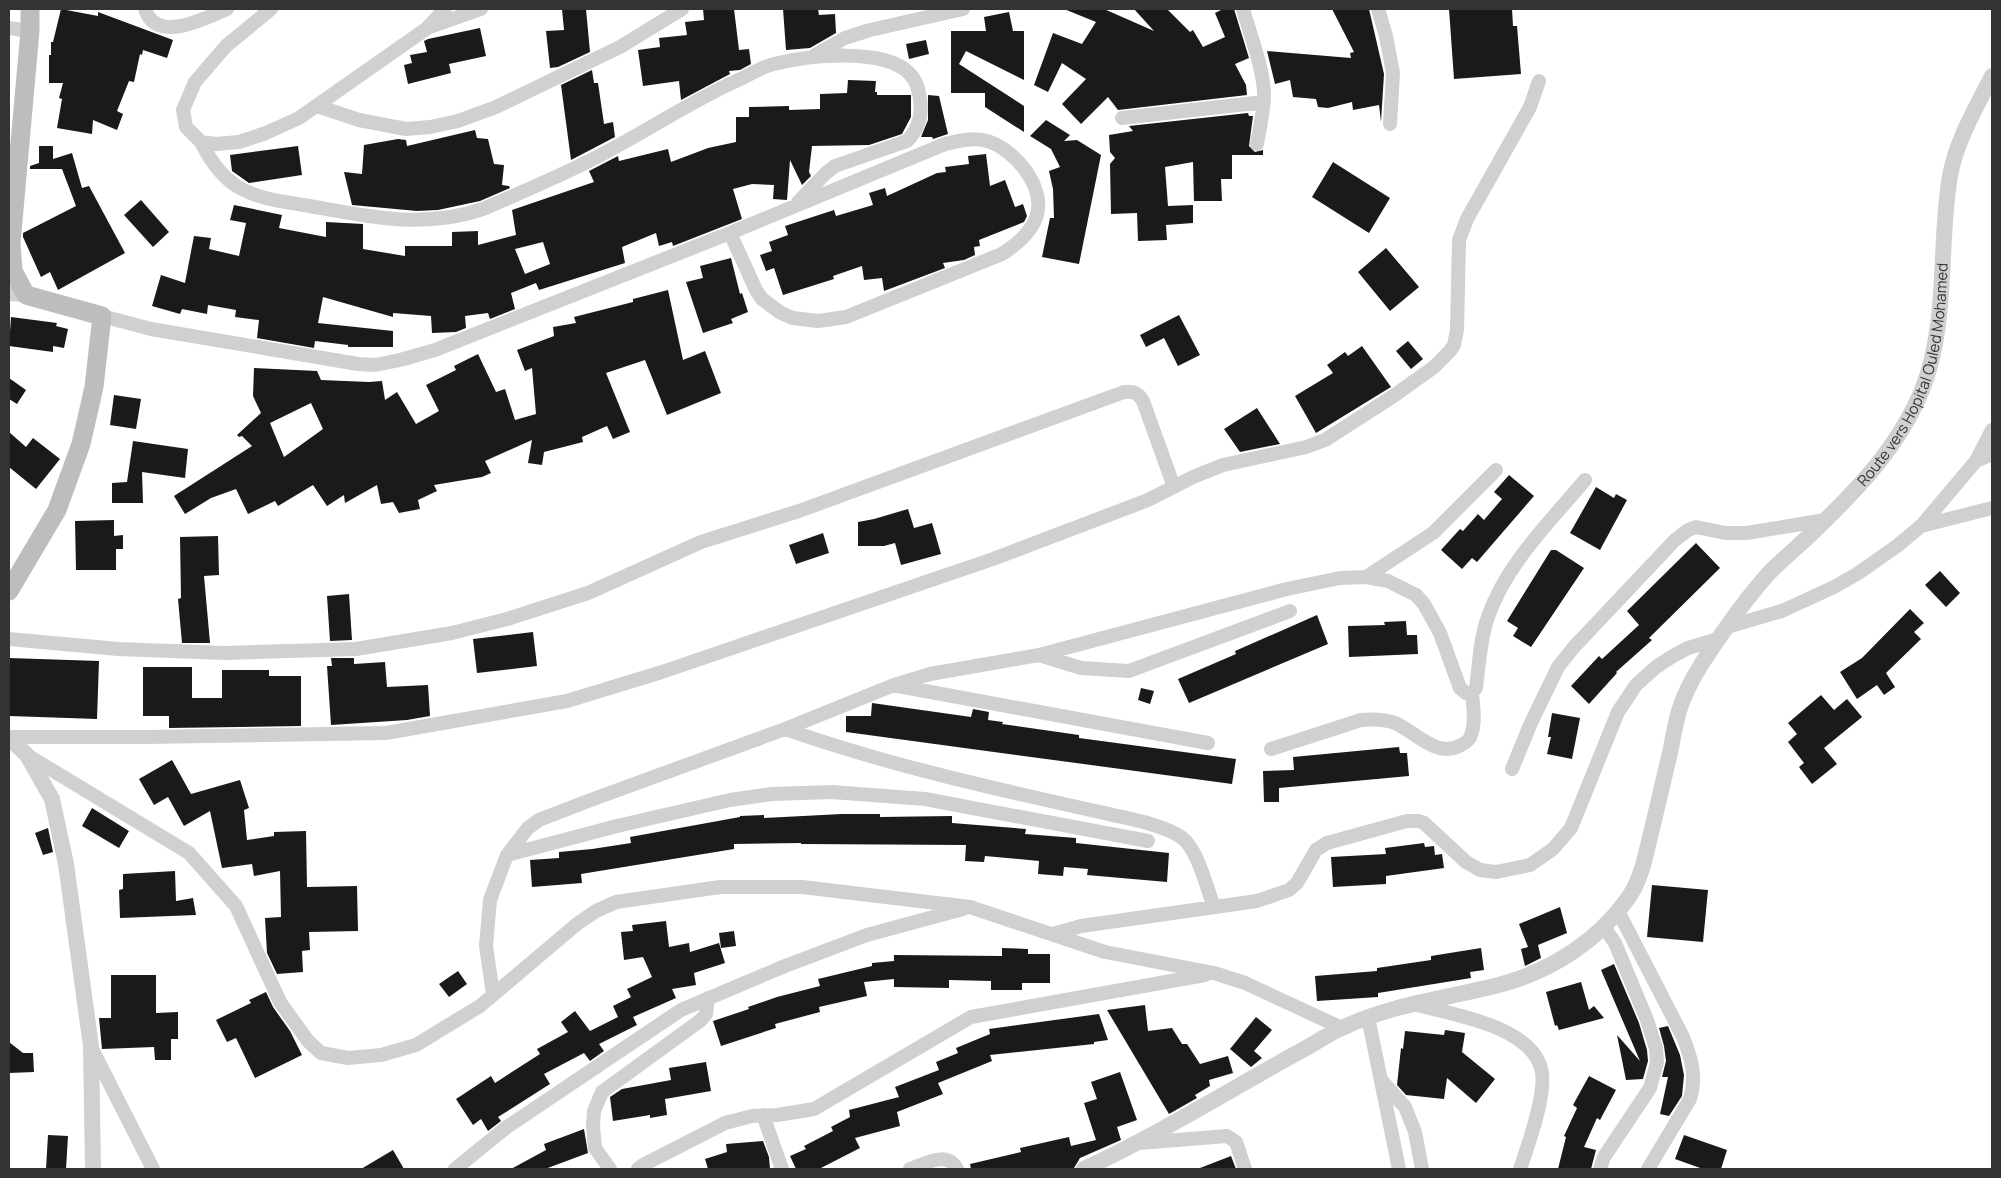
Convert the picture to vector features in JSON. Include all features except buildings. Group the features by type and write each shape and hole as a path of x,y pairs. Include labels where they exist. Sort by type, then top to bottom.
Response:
{"main road":[{"path":"9,592 57,510 81,444 94,387 102,316 17,294 13,271 12,243 30,31 30,9"}],"street":[{"path":"145,9 154,24 166,28 198,21 227,9"},
{"path":"271,9 226,46 195,82 184,110 186,126 201,142 215,167 238,188 256,196 398,221 432,220 466,215 587,162 713,92 772,64 823,55 855,55 896,63 903,67 916,83 920,100 921,112 913,135 907,142 835,166 794,206"},
{"path":"201,142 216,144 239,142 266,133 299,118 426,29 445,9"},
{"path":"426,29 481,9"},
{"path":"317,106 359,120 406,130 458,121 496,107 620,47 682,9"},
{"path":"810,58 844,38 870,30 963,9"},
{"path":"1243,9 1261,74 1264,102 1257,144"},
{"path":"1378,9 1386,36 1393,72 1390,124"},
{"path":"9,28 30,31"},
{"name":"Route vers Hopital Ouled Mohamed","path":"1084,1169 1139,1143 1342,1028 1368,1017 1413,1004 1507,982 1537,971 1561,959 1604,927 1628,899 1637,882 1646,854 1679,709 1693,680 1722,633 1771,571 1825,520 1868,476 1884,456 1901,432 1924,386 1936,326 1951,171 1960,142 1992,76"},
{"path":"9,737 386,733 567,702 662,672 993,559 1148,500 1174,486 1223,465 1306,447 1326,440 1434,367 1450,351 1454,344 1456,330 1459,240 1467,219 1530,107 1539,81"},
{"path":"1122,118 1264,102"},
{"path":"102,316 151,329 324,359 375,364 400,360 435,350 730,233 945,144 973,140 986,141 996,145 1020,162 1034,185 1038,210 1032,225 1019,243 1002,254 846,317 818,322 793,318 762,299 730,233"},
{"path":"9,639 118,649 225,653 356,649 452,634 507,619 588,593 700,542 799,511 1124,392 1138,394 1143,401 1174,486"},
{"path":"1053,934 1081,926 1257,900 1282,893 1297,883 1316,850 1327,843 1408,821 1424,823 1466,862 1480,870 1496,872 1530,865 1553,849 1570,828 1586,795 1618,712 1636,685 1656,667 1688,648 1722,633 1782,612 1834,587 1897,546 1921,526 1976,461 1992,430"},
{"path":"1976,461 1992,454"},
{"path":"1366,577 1433,533 1496,470"},
{"path":"1271,749 1361,720 1372,719 1395,723 1437,748 1447,750 1466,742 1472,734 1472,693 1476,688 1487,617 1498,593 1520,557 1585,480"},
{"path":"1921,526 1992,508"},
{"path":"1512,769 1530,725 1558,667 1574,647 1675,540 1688,530 1696,527 1725,533 1740,533 1758,532 1825,520"},
{"path":"493,994 486,946 486,928 490,900 507,855 520,836 539,820 785,729 894,685 930,674 1039,654 1287,589 1340,578 1366,577 1388,581 1416,595 1430,611 1460,688 1466,693 1472,693"},
{"path":"1039,654 1081,668 1129,671 1290,611"},
{"path":"894,685 1208,743"},
{"path":"785,729 825,743 964,782 1144,822 1172,832 1181,837 1193,852 1214,907"},
{"path":"9,737 27,755 189,853 236,906 280,1002 308,1040 321,1053 348,1058 381,1056 416,1045 480,1006 576,924 596,911 616,902 720,887 802,887 970,907 1106,952 1214,973 1245,983 1342,1028"},
{"path":"27,755 52,799 66,864 91,1046 94,1169"},
{"path":"507,855 617,826 730,800 772,794 832,792 925,799 1148,841"},
{"path":"455,1169 507,1128 604,1060 681,1010 867,935 970,907"},
{"path":"1618,910 1683,1037 1689,1052 1693,1072 1693,1090 1690,1098 1648,1169"},
{"path":"1600,1169 1604,1157 1650,1088 1657,1062 1656,1048 1647,1020 1615,943 1604,927"},
{"path":"638,1169 725,1123 752,1116 814,1109 971,1017 1214,973"},
{"path":"610,1169 595,1148 594,1112 602,1092 701,1020 706,1014 708,998"},
{"path":"1413,1004 1505,1031 1523,1042 1535,1056 1542,1069 1542,1088 1520,1169"},
{"path":"1368,1017 1399,1169"},
{"path":"91,1046 152,1169"},
{"path":"1381,1080 1405,1107 1415,1132 1422,1169"},
{"path":"763,1115 782,1169"},
{"path":"1139,1143 1228,1136 1236,1142 1245,1169"},
{"path":"910,1169 936,1160 945,1159 957,1169"}]}
